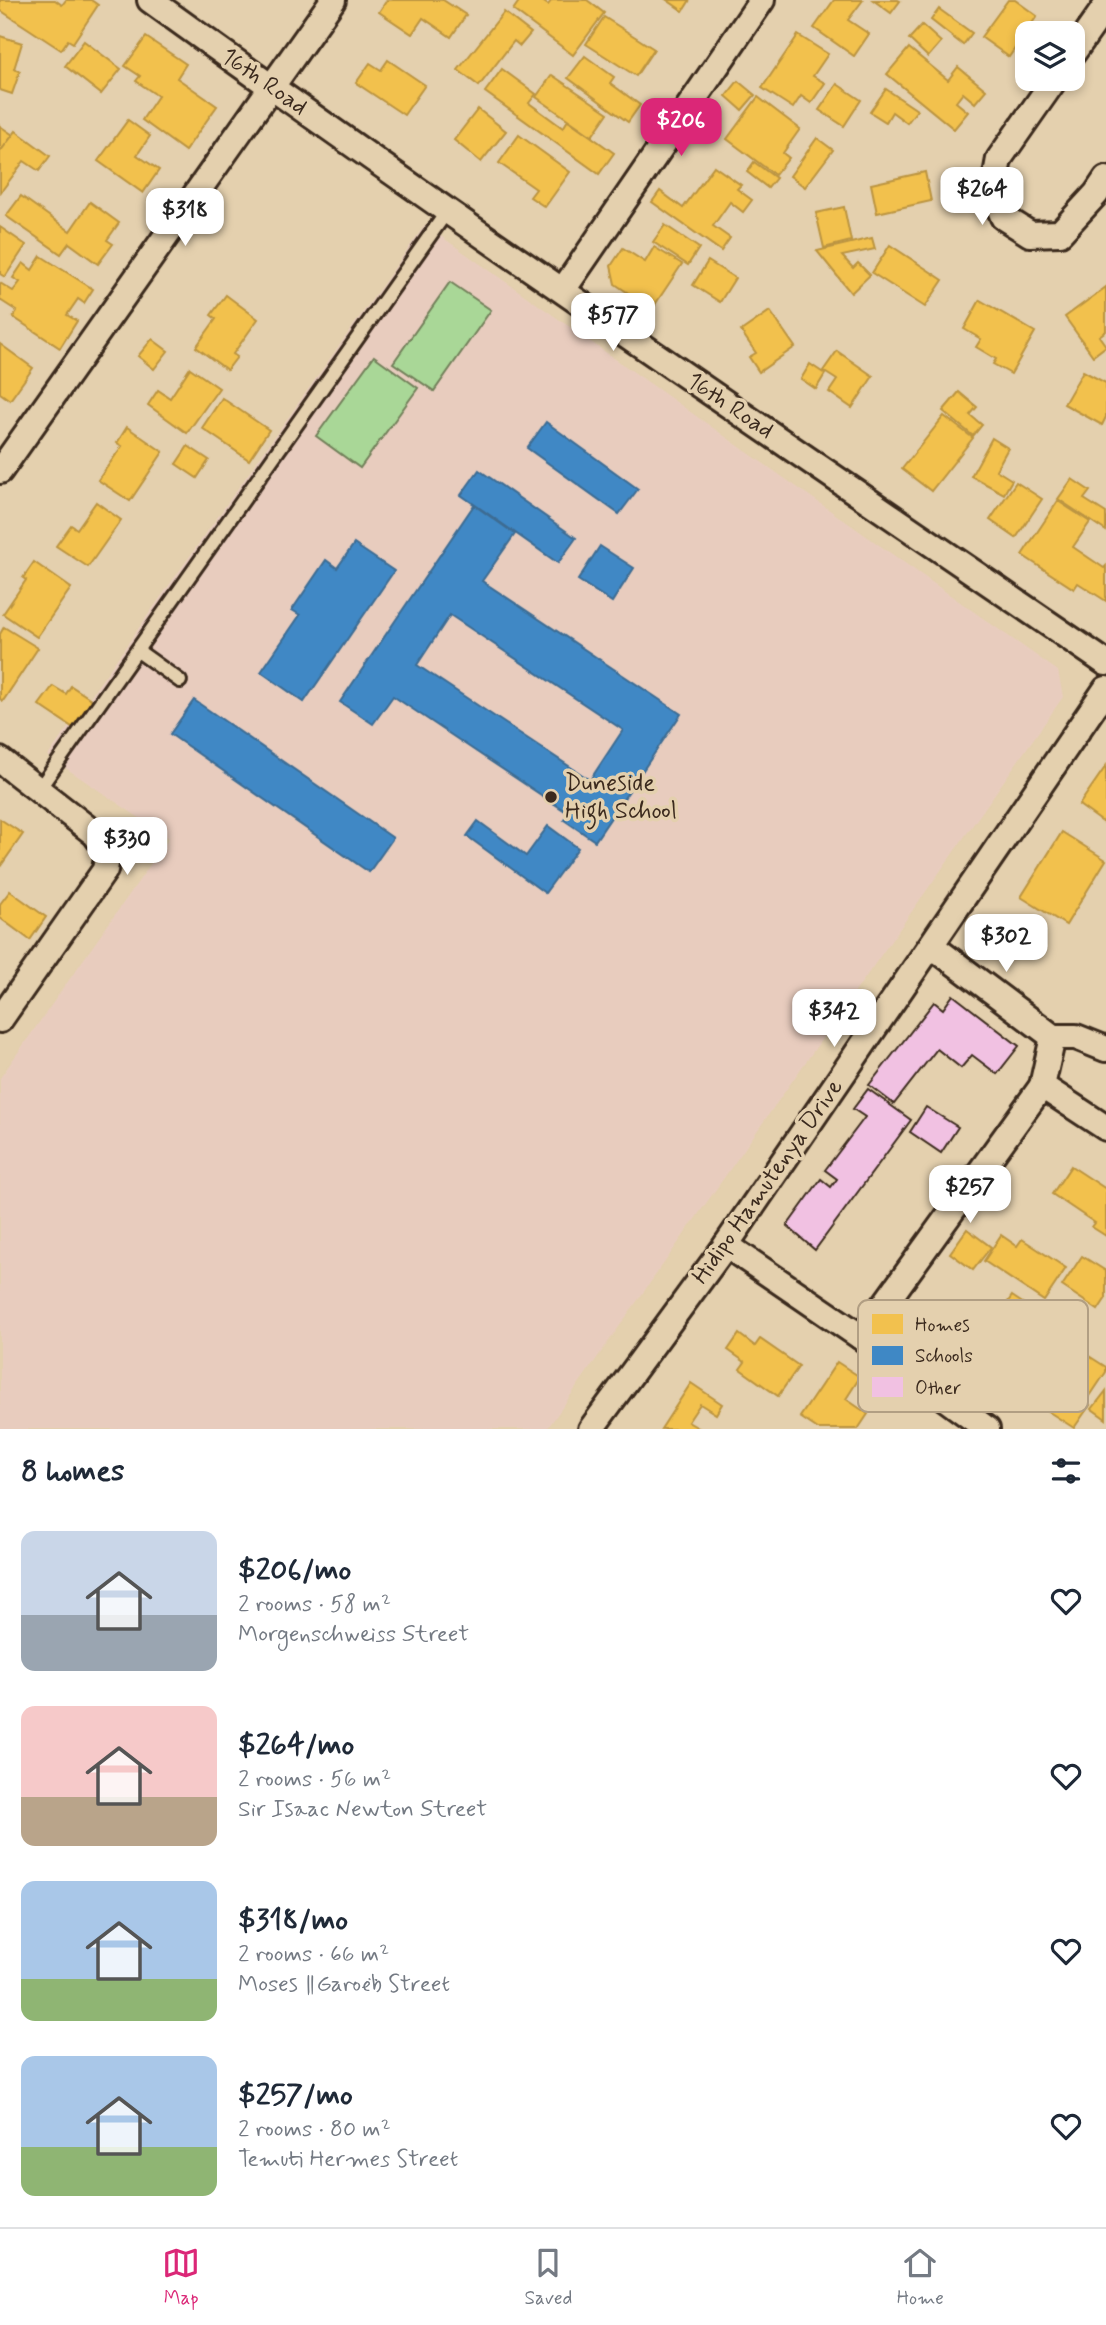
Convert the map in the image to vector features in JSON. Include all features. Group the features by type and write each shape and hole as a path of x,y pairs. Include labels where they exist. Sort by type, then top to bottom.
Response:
{"street":[{"name":"16th Road","path":"150,0 448,211 1106,663"},
{"path":"0,471 333,0"},
{"path":"563,290 762,0"},
{"path":"1085,36 1106,6"},
{"path":"1047,91 999,159 993,191 1003,218 1030,234 1060,233 1096,194 1106,179"},
{"name":"Hidipo Hamutenya Drive","path":"591,1429 726,1245 1106,689"},
{"path":"0,760 94,834 108,852 105,870 0,1020"},
{"path":"932,946 1053,1037 1076,1038 1106,1049"},
{"path":"888,1300 1042,1086 1053,1037"},
{"path":"1042,1086 1106,1128"},
{"path":"726,1245 858,1335"},
{"path":"964,1412 987,1429"}],"lane":[{"path":"39,789 448,211"},
{"path":"138,651 180,681"}],"shaded area":[{"name":"Duneside High School","path":"425,225 1058,671 1063,697 547,1429 0,1429 0,1078 169,838 48,756"}],"green space":[{"path":"450,282 491,310 434,391 393,363"},
{"path":"374,356 418,388 360,468 316,436"}],"building: Homes":[{"path":"0,0 55,0 62,5 66,0 91,0 98,5 73,43 68,40 61,50 0,10"},
{"path":"387,0 443,0 466,15 451,37 423,18 412,34 379,12"},
{"path":"520,0 541,0 548,5 552,0 587,0 604,13 573,55 513,10"},
{"path":"667,0 690,0 683,11"},
{"path":"834,0 863,0 848,20 869,34 854,56 814,28"},
{"path":"873,0 898,0 900,1 891,13"},
{"path":"1008,0 1015,0 1037,16 1034,21 1015,21 1015,48 1009,57 981,37"},
{"path":"939,9 972,33 963,45 931,20"},
{"path":"504,12 531,33 520,46 514,41 479,86 458,70"},
{"path":"604,17 654,49 636,76 586,44"},
{"path":"922,25 941,42 928,57 909,39"},
{"path":"798,35 828,54 813,76 825,83 811,103 801,96 793,108 762,88"},
{"path":"0,36 22,43 14,69 20,71 12,94 0,90"},
{"path":"146,37 186,64 177,78 217,106 185,151 142,120 158,96 136,81 140,76 125,66"},
{"path":"84,41 121,69 101,94 65,66"},
{"path":"909,48 948,80 958,67 986,90 975,103 963,93 956,102 968,112 954,129 887,74"},
{"path":"585,56 614,77 610,83 640,105 628,122 568,78"},
{"path":"388,60 425,85 404,115 356,83 370,63 381,70"},
{"path":"502,69 536,94 529,103 563,128 568,120 614,153 599,174 485,92"},
{"path":"552,75 608,113 592,136 536,97"},
{"path":"738,81 755,95 742,110 726,96"},
{"path":"837,84 861,100 844,126 819,110"},
{"path":"886,89 917,110 907,123 892,112 886,122 870,112"},
{"path":"758,97 800,129 783,153 789,158 775,175 727,139"},
{"path":"478,109 506,131 481,162 454,140"},
{"path":"128,120 150,136 137,155 159,170 143,193 98,161"},
{"path":"0,126 13,135 0,152"},
{"path":"16,131 50,156 39,171 24,161 0,193 0,152"},
{"path":"519,135 570,172 545,207 530,197 536,189 499,163"},
{"path":"817,138 833,150 805,187 790,176"},
{"path":"754,162 776,178 768,188 747,172"},
{"path":"714,166 741,185 737,189 752,200 743,212 730,202 713,226 730,238 721,251 652,202 660,191 683,208"},
{"path":"925,172 931,201 877,213 871,184"},
{"path":"21,196 70,231 90,202 119,223 107,240 113,244 98,264 69,243 61,254 6,216"},
{"path":"844,207 851,241 824,248 816,213"},
{"path":"665,225 699,248 688,265 653,242"},
{"path":"0,227 26,245 5,277 0,274"},
{"path":"872,238 875,249 842,256 853,268 858,263 870,275 851,293 817,251"},
{"path":"890,245 943,280 925,307 872,273"},
{"path":"654,247 682,264 652,309 615,284 611,266 623,248 645,262"},
{"path":"41,256 93,289 84,303 78,299 67,315 77,321 60,348 13,317 17,311 0,300 0,283 13,291 20,282 13,278 23,263 32,270"},
{"path":"708,261 735,278 720,302 693,285"},
{"path":"1106,287 1106,331 1099,336 1106,346 1093,356 1065,317"},
{"path":"226,295 258,319 233,354 237,357 227,370 196,347 216,319 211,315"},
{"path":"980,300 1035,332 1011,374 993,364 996,359 976,347 981,339 964,329"},
{"path":"770,311 795,347 759,372 749,357 756,353 741,331"},
{"path":"152,339 168,351 154,369 138,356"},
{"path":"0,344 33,368 10,400 0,393"},
{"path":"837,351 873,376 852,408 829,392 837,380 823,371"},
{"path":"810,364 825,374 816,389 801,379"},
{"path":"190,368 219,388 187,433 148,405 158,390 170,398"},
{"path":"1083,371 1106,383 1106,417 1102,425 1064,404"},
{"path":"959,392 977,407 970,415 982,425 973,436 943,411"},
{"path":"222,398 269,430 249,460 202,428"},
{"path":"944,416 973,438 931,491 902,469"},
{"path":"127,427 163,452 130,501 98,480 122,446 117,443"},
{"path":"992,438 1008,448 996,470 1012,480 1004,494 971,476"},
{"path":"188,446 209,460 197,478 176,464"},
{"path":"1072,479 1090,491 1084,499 1106,513 1106,531 1058,499"},
{"path":"1016,482 1042,499 1016,538 990,520"},
{"path":"1058,501 1090,522 1073,547 1104,568 1106,566 1106,601 1078,583 1074,589 1022,555"},
{"path":"96,502 121,520 88,567 56,546 71,525 77,529"},
{"path":"34,562 71,588 37,637 3,614 26,580 23,578"},
{"path":"4,627 38,648 3,701 0,699 0,634"},
{"path":"53,686 66,694 71,686 94,701 75,729 39,705"},
{"path":"1106,766 1106,819 1104,823 1079,805"},
{"path":"0,819 23,834 0,867"},
{"path":"1062,832 1106,860 1066,925 1021,897"},
{"path":"10,891 46,917 30,940 0,918 0,904"},
{"path":"1071,1166 1106,1189 1106,1236 1092,1227 1095,1223 1052,1194"},
{"path":"967,1229 991,1247 973,1270 950,1253"},
{"path":"1001,1235 1017,1246 1022,1239 1066,1268 1042,1300 984,1261"},
{"path":"1082,1256 1106,1271 1106,1298 1098,1310 1088,1303 1088,1300 1083,1300 1062,1286"},
{"path":"739,1334 755,1346 760,1339 799,1366 778,1396 740,1369 745,1362 728,1350"},
{"path":"1088,1355 1106,1367 1106,1372 1088,1399"},
{"path":"837,1362 858,1376 846,1399 858,1407 858,1412 868,1414 858,1429 818,1429 800,1417"},
{"path":"691,1383 722,1404 716,1414 700,1404 688,1422 700,1429 661,1429"},
{"path":"1106,1391 1106,1419 1092,1409"},
{"path":"1049,1412 1085,1412 1074,1428"}],"building: Schools":[{"path":"546,422 638,489 619,514 527,448"},
{"path":"479,470 576,538 558,563 461,495"},
{"path":"474,505 515,534 482,581 681,714 595,841 564,820 568,813 393,696 373,724 340,702","holes":["450,615 623,730 590,780 417,665"]},
{"path":"354,544 394,571 304,702 261,672 300,615 292,610 326,560 337,568"},
{"path":"600,546 634,568 612,602 578,580"},
{"path":"194,700 393,838 369,872 170,734"},
{"path":"478,821 526,856 548,826 578,848 545,893 467,836"}],"building: Other":[{"path":"953,995 1019,1046 997,1074 972,1055 961,1068 937,1049 894,1104 869,1085 934,1002 943,1009"},
{"path":"868,1089 911,1120 815,1250 787,1226 821,1179 831,1187 837,1179 825,1170 865,1117 853,1109"},
{"path":"926,1107 958,1127 941,1153 910,1132"}],"place":[{"name":"Duneside High School","path":"551,797"}]}
